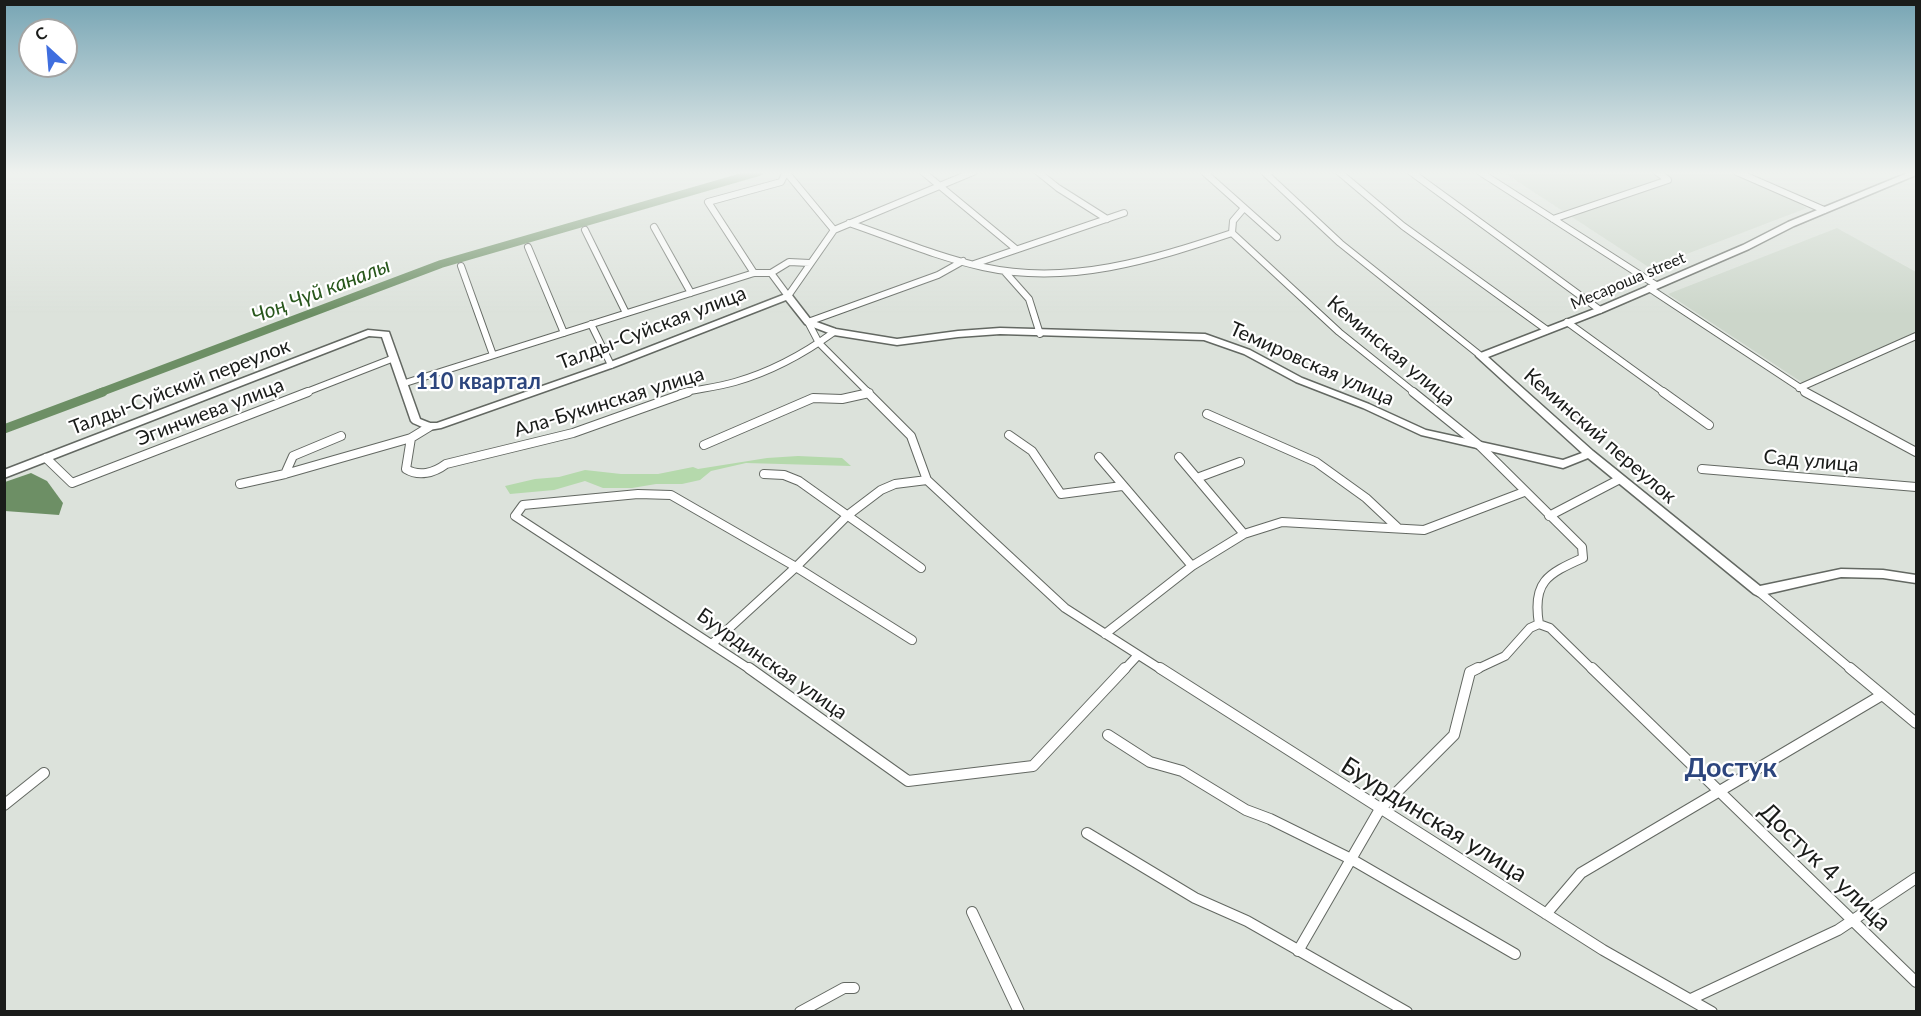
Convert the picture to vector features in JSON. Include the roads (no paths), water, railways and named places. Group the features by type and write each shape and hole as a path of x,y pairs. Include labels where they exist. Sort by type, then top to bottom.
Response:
{"street":[{"path":"719,219 754,273"},
{"path":"825,219 834,230"},
{"path":"788,296 834,230 859,219"},
{"path":"981,219 1016,249"},
{"path":"972,265 1106,219"},
{"path":"849,224 972,265 1005,272 1079,274 1134,263 1232,233 1234,219"},
{"path":"1257,219 1277,237"},
{"name":"Кеминский переулок","path":"1315,219 1340,243 1481,357 1589,454 1917,723"},
{"path":"1395,219 1547,330"},
{"path":"1476,219 1600,310"},
{"path":"1554,219 1799,388 1917,452"},
{"name":"Месароша street","path":"1481,357 1600,310 1746,247 1802,219"},
{"path":"654,227 692,292"},
{"path":"585,231 626,313"},
{"name":"Кеминская улица","path":"1232,233 1339,332 1480,446 1582,547 1583,558 1548,574 1536,594 1539,624"},
{"path":"528,247 564,333"},
{"path":"402,384 754,273 771,273 778,265 788,261 810,263"},
{"path":"808,322 938,275 963,261"},
{"path":"461,266 493,356"},
{"path":"1005,272 1029,299 1040,334"},
{"name":"Буурдинская улица","path":"771,273 808,322 819,343 911,436 927,480 1065,608 1603,950 1712,1011"},
{"name":"Талды-Суйская улица","path":"240,484 285,474 411,438 429,427 438,426 611,365 788,296"},
{"name":"Темировская улица","path":"808,322 834,332 897,342 958,334 1000,332 1205,337 1247,352 1299,380 1366,406 1409,428 1563,464 1589,454"},
{"path":"1567,322 1709,425"},
{"path":"591,324 611,365"},
{"path":"819,343 834,332"},
{"name":"Талды-Суйский переулок","path":"4,474 368,333 386,334 394,358"},
{"path":"1799,388 1917,336"},
{"name":"Ала-Букинская улица","path":"411,438 406,469 414,474 436,472 446,464 573,433 681,393 735,382 766,372 819,343"},
{"path":"394,358 416,421 429,427"},
{"name":"Эгинчиева улица","path":"46,458 72,483 394,358"},
{"path":"704,445 813,398 842,399 869,393"},
{"path":"1206,414 1316,462 1366,498 1398,528"},
{"path":"1009,435 1032,451 1061,494 1122,486"},
{"path":"285,474 293,456 342,436"},
{"path":"1099,457 1192,566"},
{"path":"1179,457 1244,534"},
{"path":"1197,478 1240,462"},
{"name":"Сад улица","path":"1702,469 1917,487"},
{"path":"764,474 784,475 799,481 921,568"},
{"path":"1549,516 1620,479"},
{"path":"713,643 796,567 848,515 881,490 895,484 927,480"},
{"path":"1105,634 1192,566 1244,534 1282,522 1424,530 1524,492"},
{"name":"Буурдинская улица","path":"796,567 671,495 638,494 523,505 515,516 713,643 908,781 1033,766 1138,656"},
{"path":"796,567 912,640"},
{"path":"1758,591 1841,573 1883,574 1917,579"},
{"path":"1298,951 1380,809 1454,735 1470,672 1506,656 1530,628 1539,624"},
{"name":"Достук 4 улица","path":"1539,624 1550,628 1917,982"},
{"path":"1546,914 1581,873 1882,694"},
{"path":"1108,735 1150,762 1182,771 1246,810 1270,819 1351,859 1515,954"},
{"path":"4,805 44,773"},
{"path":"1087,833 1195,898 1247,921 1407,1011"},
{"path":"1690,999 1838,930 1917,878"},
{"path":"972,912 1019,1011"},
{"path":"800,1011 844,988 854,988"}],"waterway":[{"name":"Чоң Чүй каналы","path":"99,393 441,264 595,219"},
{"name":"Чоң Чүй каналы","path":"4,429 103,392"}],"district":[{"name":"110 квартал","path":"478,382"},
{"name":"Достук","path":"1731,768"}]}
